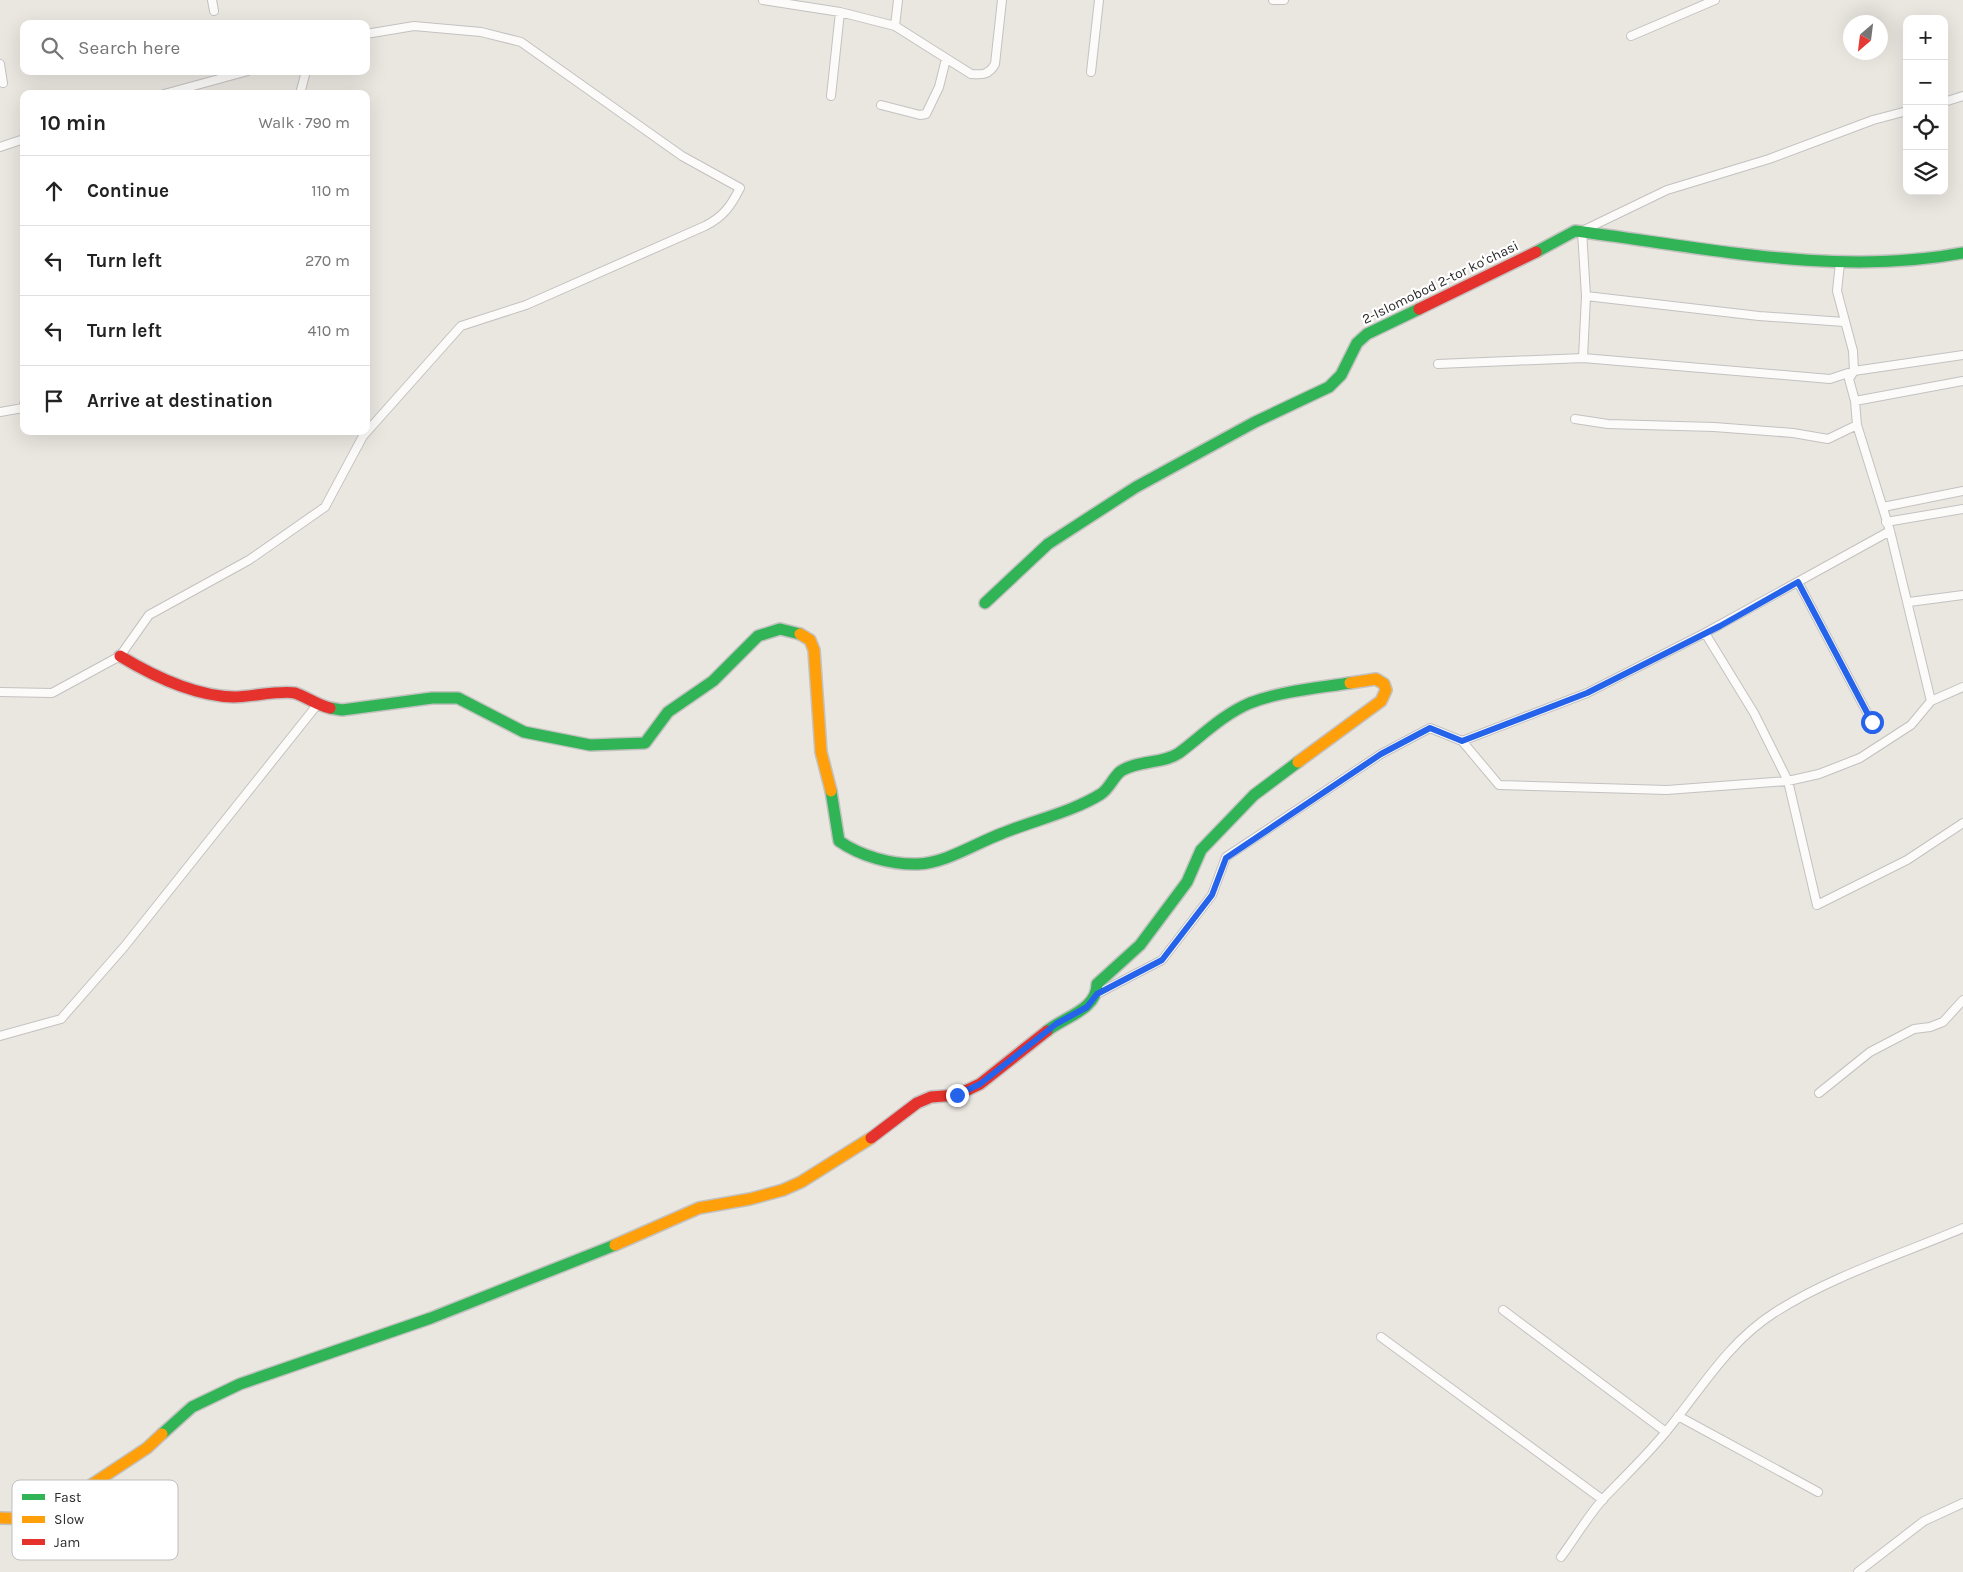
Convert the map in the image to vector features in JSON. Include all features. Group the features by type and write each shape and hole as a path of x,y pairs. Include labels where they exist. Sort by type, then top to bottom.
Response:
{"street":[{"path":"212,0 214,11"},
{"path":"762,0 800,3 895,26 971,74 983,75 991,71 995,64 1002,0"},
{"path":"895,26 898,0"},
{"path":"1091,72 1099,0"},
{"path":"1272,0 1284,0"},
{"path":"1631,36 1704,2 1715,0"},
{"path":"831,96 840,12"},
{"path":"370,33 414,26 481,32 521,42 682,156 740,188 730,208 718,219 705,226 526,305 461,326 370,428"},
{"path":"881,105 920,115 926,114 939,87 946,59"},
{"path":"0,64 2,83"},
{"path":"179,90 233,75"},
{"path":"301,90 305,75"},
{"path":"1948,101 1963,96"},
{"path":"1583,358 1586,296 1582,231 1667,190 1769,159 1873,120 1903,112"},
{"path":"0,147 20,140"},
{"name":"2-Islomobod 2-tor koʻchasi","path":"984,603 1048,544 1136,487 1255,422 1329,387 1341,375 1358,343 1367,334 1539,251 1575,231 1768,256 1840,262 1926,260 1963,253"},
{"path":"1840,262 1837,291 1853,351 1854,372 1849,379 1855,401 1857,425 1890,531 1909,602 1931,701"},
{"path":"1586,296 1759,316 1844,322"},
{"path":"1438,364 1583,358 1830,379 1854,372 1963,355"},
{"path":"1855,401 1963,381"},
{"path":"0,412 20,409"},
{"path":"1575,418 1608,424 1714,426 1793,433 1828,440 1857,425"},
{"path":"0,692 52,693 120,656 149,615 248,560 325,507 364,435"},
{"path":"1883,507 1963,491"},
{"path":"1886,522 1963,509"},
{"path":"1462,741 1587,693 1705,633 1890,531"},
{"path":"1798,582 1872,722"},
{"path":"1909,602 1963,595"},
{"path":"120,656 146,672 207,694 234,697 294,694 317,705 342,710 432,698 458,698 524,732 590,745 644,743 668,712 713,681 758,636 780,629 800,634 810,640 814,650 821,752 836,814 839,841 853,851 903,864 920,864 938,860 1004,832 1089,801 1104,792 1120,772 1130,767 1177,754 1219,719 1251,703 1303,690 1376,680 1384,684 1386,690 1381,701 1254,795 1240,812 1210,839 1201,850 1187,882 1140,946 1098,984 1097,994"},
{"path":"1705,633 1754,713 1788,780 1817,905 1906,860 1963,823"},
{"path":"99,1480 147,1448 192,1407 240,1384 431,1318 613,1246 699,1208 750,1199 783,1190 801,1182 860,1147 916,1103 931,1097 957,1095 980,1084 1056,1024 1087,1007 1097,994 1162,960 1212,895 1226,858 1381,754 1430,728 1462,741 1499,785 1661,790 1788,780 1819,774 1860,758 1911,725 1931,701 1963,687"},
{"path":"0,1036 61,1019 124,947 317,705"},
{"path":"1819,1092 1870,1052 1914,1029 1930,1027 1943,1022 1963,1000"},
{"path":"1562,1557 1603,1500 1666,1432 1724,1355 1773,1313 1824,1286 1963,1228"},
{"path":"1503,1310 1666,1432"},
{"path":"1381,1337 1603,1500"},
{"path":"1678,1416 1818,1492"},
{"path":"1858,1572 1924,1521 1963,1503"}],"traffic: fast":[{"path":"1536,252 1575,231 1720,251 1818,261 1867,262 1915,260 1963,253"},
{"path":"985,603 1048,544 1136,487 1255,422 1329,387 1341,375 1357,343 1367,334 1419,309"},
{"path":"330,708 342,710 432,698 458,698 524,732 590,745 645,743 668,712 713,681 758,636 780,629 800,634"},
{"path":"831,791 839,841 866,855 887,861 908,864 929,863 1090,800 1104,792 1121,771 1135,765 1166,759 1179,753 1222,719 1250,703 1287,693 1350,683"},
{"path":"1047,1031 1086,1007 1096,993 1097,984 1140,945 1187,882 1201,850 1254,795 1298,762"},
{"path":"162,1434 192,1407 240,1384 431,1318 615,1245"}],"traffic: slow":[{"path":"800,634 810,640 814,650 821,752 831,791"},
{"path":"1298,762 1381,701 1386,690 1384,684 1376,679 1350,683"},
{"path":"615,1245 699,1208 750,1199 783,1190 801,1182 871,1138"},
{"path":"99,1480 147,1448 162,1434"},
{"path":"0,1518 12,1518"}],"traffic: jam":[{"path":"1419,309 1536,252"},
{"path":"120,656 174,684 204,693 234,697 289,692 330,708"},
{"path":"871,1138 917,1103 931,1097 957,1095 980,1084 1047,1031"}],"route":[{"path":"957,1095 980,1084 1056,1024 1087,1007 1097,994 1162,960 1212,895 1226,858 1381,754 1430,728 1437,729 1462,741 1587,693 1720,626 1798,582 1872,722"}]}
